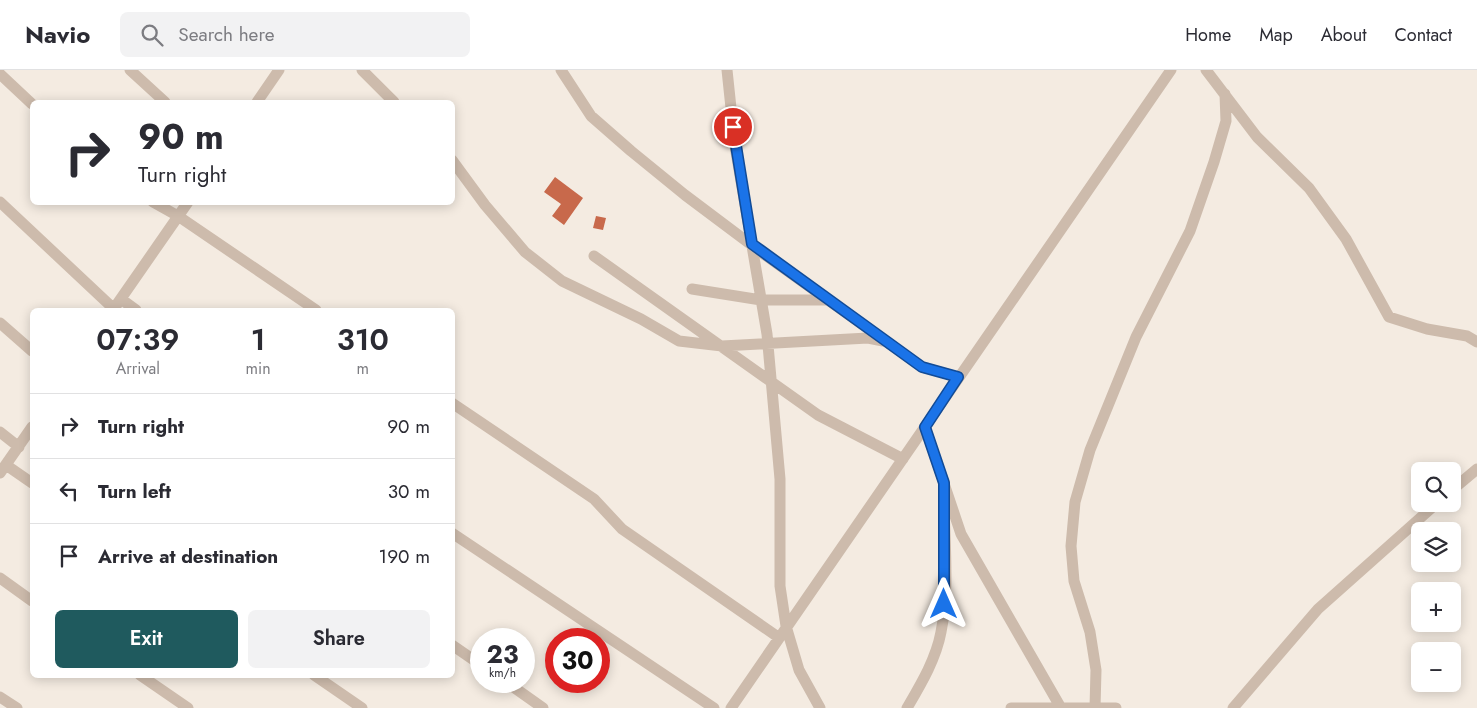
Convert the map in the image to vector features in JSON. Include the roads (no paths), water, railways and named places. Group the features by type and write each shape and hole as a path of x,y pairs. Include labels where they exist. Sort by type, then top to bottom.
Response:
{"street":[{"path":"130,70 163,100"},
{"path":"362,70 392,100"},
{"path":"561,70 591,116 686,195 922,367 958,377"},
{"path":"727,70 735,146 768,345 780,479 780,586 786,626 799,670 820,708"},
{"path":"731,708 778,637 1171,70"},
{"path":"1206,70 1257,137 1309,188 1346,239 1389,316 1427,329 1467,336 1477,342"},
{"path":"258,100 277,71"},
{"path":"0,74 30,102"},
{"path":"1095,707 1096,670 1091,642 1074,581 1071,546 1075,502 1090,450 1136,338 1190,231 1226,122 1224,94"},
{"path":"455,164 485,205 525,252 562,281 641,319 679,341 722,346 768,345 858,338 887,342"},
{"path":"0,202 111,308"},
{"path":"158,205 178,216 313,308"},
{"path":"114,308 186,205"},
{"path":"594,256 818,415 903,459"},
{"path":"692,289 761,300 829,300"},
{"path":"121,299 133,308"},
{"path":"0,323 30,349"},
{"path":"455,405 594,499 622,529 778,637"},
{"path":"925,427 961,534 1060,708"},
{"path":"30,430 3,469 30,482"},
{"path":"0,432 19,447"},
{"path":"1461,482 1477,469"},
{"path":"907,708 932,661 941,632 944,604 944,483"},
{"path":"1233,708 1318,609 1427,512"},
{"path":"455,535 714,708"},
{"path":"0,578 30,600"},
{"path":"455,647 470,657"},
{"path":"144,678 188,708"},
{"path":"318,678 362,708"},
{"path":"522,693 543,708"},
{"path":"0,697 16,708"},
{"path":"1011,708 1116,708"}]}
